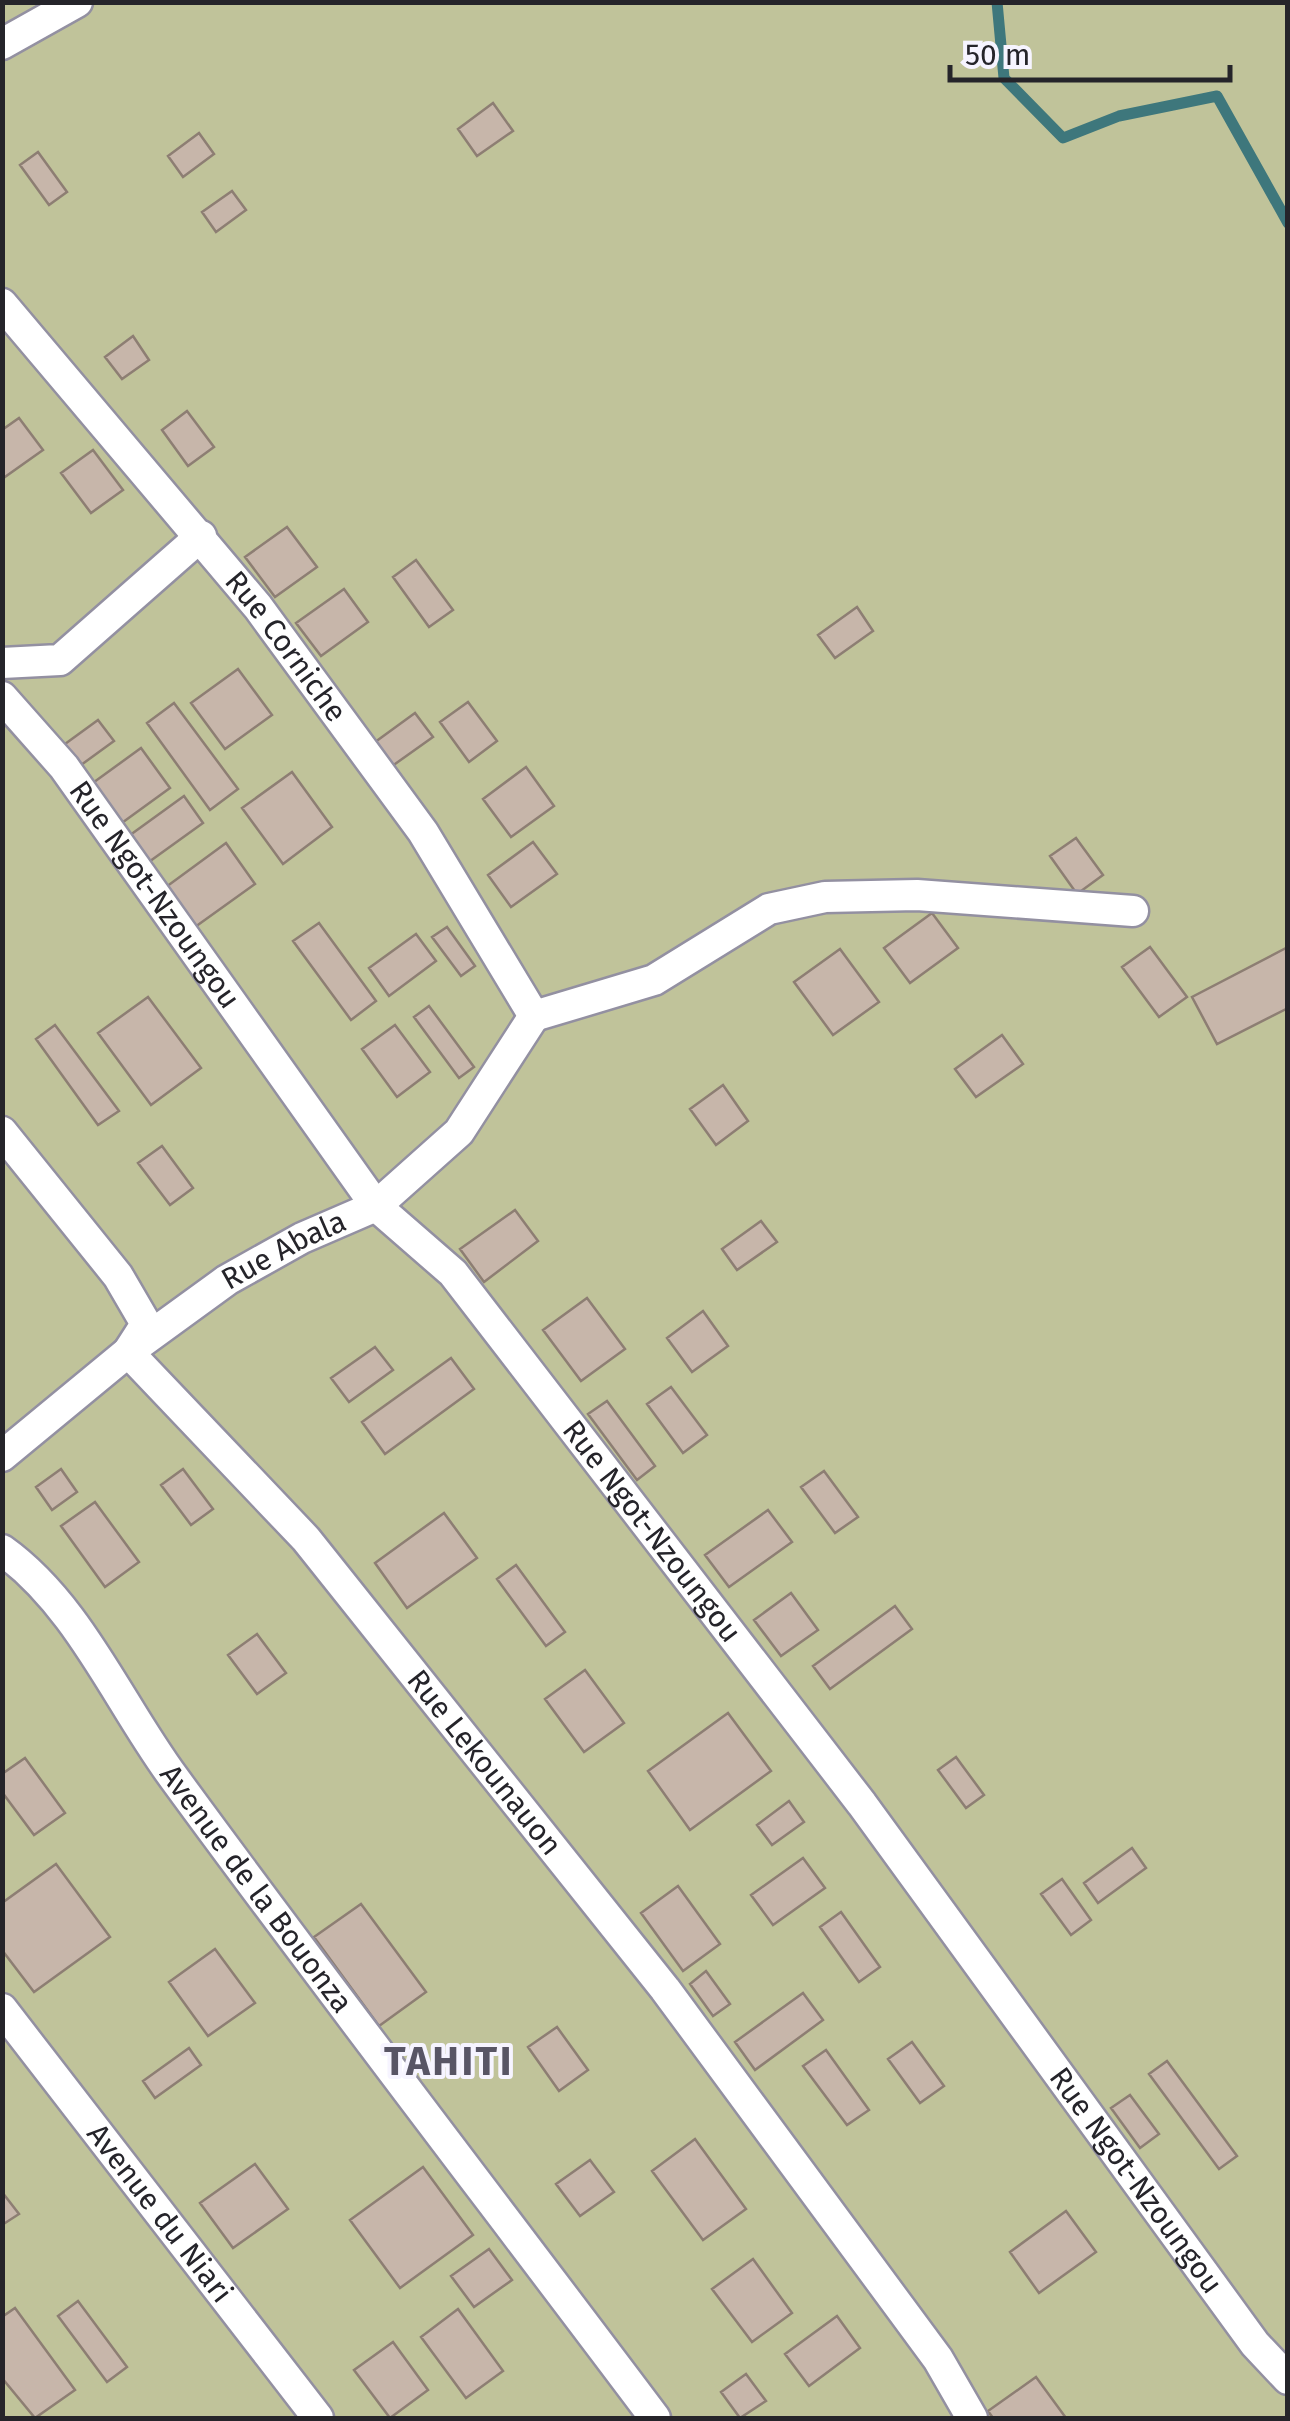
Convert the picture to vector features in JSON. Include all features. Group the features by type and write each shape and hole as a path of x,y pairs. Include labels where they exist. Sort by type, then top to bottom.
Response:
{"street":[{"path":"2,44 78,2"},
{"name":"Rue Corniche","path":"2,304 201,536 423,832 534,1016"},
{"path":"2,663 60,660 201,536"},
{"name":"Rue Ngot-Nzoungou","path":"2,697 64,767 376,1206 453,1273 862,1804 1255,2344 1288,2379"},
{"path":"534,1016 654,980 769,910 825,897 917,895 1133,911"},
{"name":"Rue Abala","path":"2,1456 128,1352 227,1280 302,1238 376,1206 459,1132 534,1016"},
{"path":"2,1132 118,1276 146,1324 128,1352"},
{"name":"Rue Lekounauon","path":"128,1352 306,1539 665,1989 938,2360 972,2418"},
{"name":"Avenue de la Bouonza","path":"2,1550 27,1568 76,1630 171,1775 656,2418"},
{"name":"Avenue du Niari","path":"2,2009 318,2418"}],"green space":[{"path":"3,3 1287,3 1287,2418 3,2418"}],"building":[{"path":"493,103 513,131 477,156 458,129"},
{"path":"199,133 214,154 183,177 168,156"},
{"path":"38,152 67,192 49,205 20,165"},
{"path":"232,191 246,210 216,232 202,212"},
{"path":"133,336 149,360 122,379 105,357"},
{"path":"187,411 214,447 188,466 162,430"},
{"path":"19,418 43,450 2,479 2,430"},
{"path":"93,450 123,490 91,513 61,473"},
{"path":"287,527 317,567 275,597 245,557"},
{"path":"416,560 453,610 429,627 393,577"},
{"path":"344,589 368,622 321,656 296,623"},
{"path":"857,607 873,631 835,658 818,635"},
{"path":"238,669 272,715 225,749 191,703"},
{"path":"468,702 497,741 469,762 440,722"},
{"path":"174,703 238,789 210,810 147,723"},
{"path":"415,713 433,737 388,769 371,745"},
{"path":"98,720 114,741 81,765 65,744"},
{"path":"141,748 170,788 119,825 90,785"},
{"path":"526,767 554,806 511,837 483,799"},
{"path":"292,772 332,827 283,864 242,808"},
{"path":"184,796 203,823 146,864 126,838"},
{"path":"1076,838 1103,875 1077,894 1050,856"},
{"path":"533,842 557,874 511,907 488,875"},
{"path":"226,843 255,884 195,927 166,887"},
{"path":"932,913 958,948 910,983 884,948"},
{"path":"319,923 376,1001 351,1020 293,941"},
{"path":"447,927 475,966 461,976 432,937"},
{"path":"416,934 436,961 389,996 369,968"},
{"path":"1150,947 1187,997 1159,1017 1122,967"},
{"path":"1286,948 1288,1008 1217,1044 1192,997"},
{"path":"840,949 879,1002 833,1035 794,982"},
{"path":"148,997 201,1068 151,1105 98,1033"},
{"path":"429,1006 474,1067 459,1078 414,1017"},
{"path":"55,1025 119,1111 98,1125 36,1039"},
{"path":"395,1025 430,1072 397,1097 362,1049"},
{"path":"1002,1035 1023,1064 976,1097 955,1069"},
{"path":"723,1085 748,1121 716,1145 690,1109"},
{"path":"162,1146 193,1188 170,1205 138,1163"},
{"path":"515,1210 538,1241 484,1282 460,1249"},
{"path":"761,1221 777,1242 737,1270 722,1249"},
{"path":"587,1298 625,1349 581,1381 543,1330"},
{"path":"703,1311 728,1346 692,1372 667,1338"},
{"path":"375,1347 393,1370 349,1402 331,1378"},
{"path":"451,1358 474,1389 385,1454 362,1422"},
{"path":"671,1387 707,1435 683,1453 647,1404"},
{"path":"607,1401 655,1466 637,1480 588,1414"},
{"path":"61,1469 77,1492 52,1510 36,1487"},
{"path":"183,1469 213,1509 191,1525 161,1485"},
{"path":"824,1471 858,1517 835,1533 801,1487"},
{"path":"95,1502 139,1562 105,1587 61,1526"},
{"path":"768,1510 792,1542 729,1587 705,1555"},
{"path":"444,1513 477,1558 407,1608 375,1563"},
{"path":"516,1565 565,1632 546,1646 497,1579"},
{"path":"791,1593 818,1630 781,1656 754,1620"},
{"path":"895,1606 912,1629 830,1689 813,1666"},
{"path":"257,1634 286,1673 257,1694 228,1655"},
{"path":"585,1670 624,1723 584,1752 545,1699"},
{"path":"728,1713 771,1771 690,1830 648,1771"},
{"path":"956,1757 984,1795 966,1808 938,1770"},
{"path":"25,1758 65,1813 34,1835 2,1792 2,1774"},
{"path":"789,1801 804,1822 772,1845 757,1825"},
{"path":"1132,1848 1146,1868 1098,1903 1084,1883"},
{"path":"803,1858 825,1888 773,1925 751,1895"},
{"path":"56,1864 110,1937 34,1992 2,1950 2,1903"},
{"path":"1062,1879 1091,1920 1071,1935 1041,1894"},
{"path":"678,1886 720,1944 683,1971 641,1913"},
{"path":"361,1904 426,1992 379,2026 314,1937"},
{"path":"841,1912 880,1967 859,1982 820,1927"},
{"path":"215,1949 255,2003 208,2036 169,1982"},
{"path":"706,1971 730,2004 713,2016 690,1984"},
{"path":"803,1993 823,2020 755,2070 735,2042"},
{"path":"557,2027 588,2070 559,2091 528,2047"},
{"path":"912,2042 944,2086 920,2103 888,2059"},
{"path":"189,2048 201,2065 155,2098 143,2081"},
{"path":"826,2050 869,2110 847,2125 803,2066"},
{"path":"1167,2061 1237,2156 1219,2169 1149,2074"},
{"path":"1130,2095 1159,2134 1140,2148 1111,2108"},
{"path":"695,2139 746,2209 703,2240 652,2171"},
{"path":"590,2160 614,2192 580,2216 556,2184"},
{"path":"255,2164 288,2209 233,2248 200,2203"},
{"path":"423,2167 473,2235 400,2288 350,2220"},
{"path":"2,2192 19,2214 2,2225"},
{"path":"1066,2211 1096,2252 1039,2293 1010,2252"},
{"path":"489,2249 512,2280 474,2307 451,2276"},
{"path":"753,2259 792,2313 752,2342 712,2289"},
{"path":"78,2301 127,2367 107,2382 58,2316"},
{"path":"15,2308 75,2390 35,2418 2,2378 2,2317"},
{"path":"458,2309 503,2371 466,2398 421,2337"},
{"path":"837,2316 860,2348 809,2386 785,2354"},
{"path":"393,2342 428,2390 390,2418 354,2370"},
{"path":"746,2374 766,2401 740,2418 721,2392"},
{"path":"1036,2377 1066,2418 993,2418 988,2411"}],"waterway":[{"path":"997,2 1004,78 1063,138 1119,116 1217,96 1288,223"}],"district":[{"name":"TAHITI","path":"449,2061"}]}
